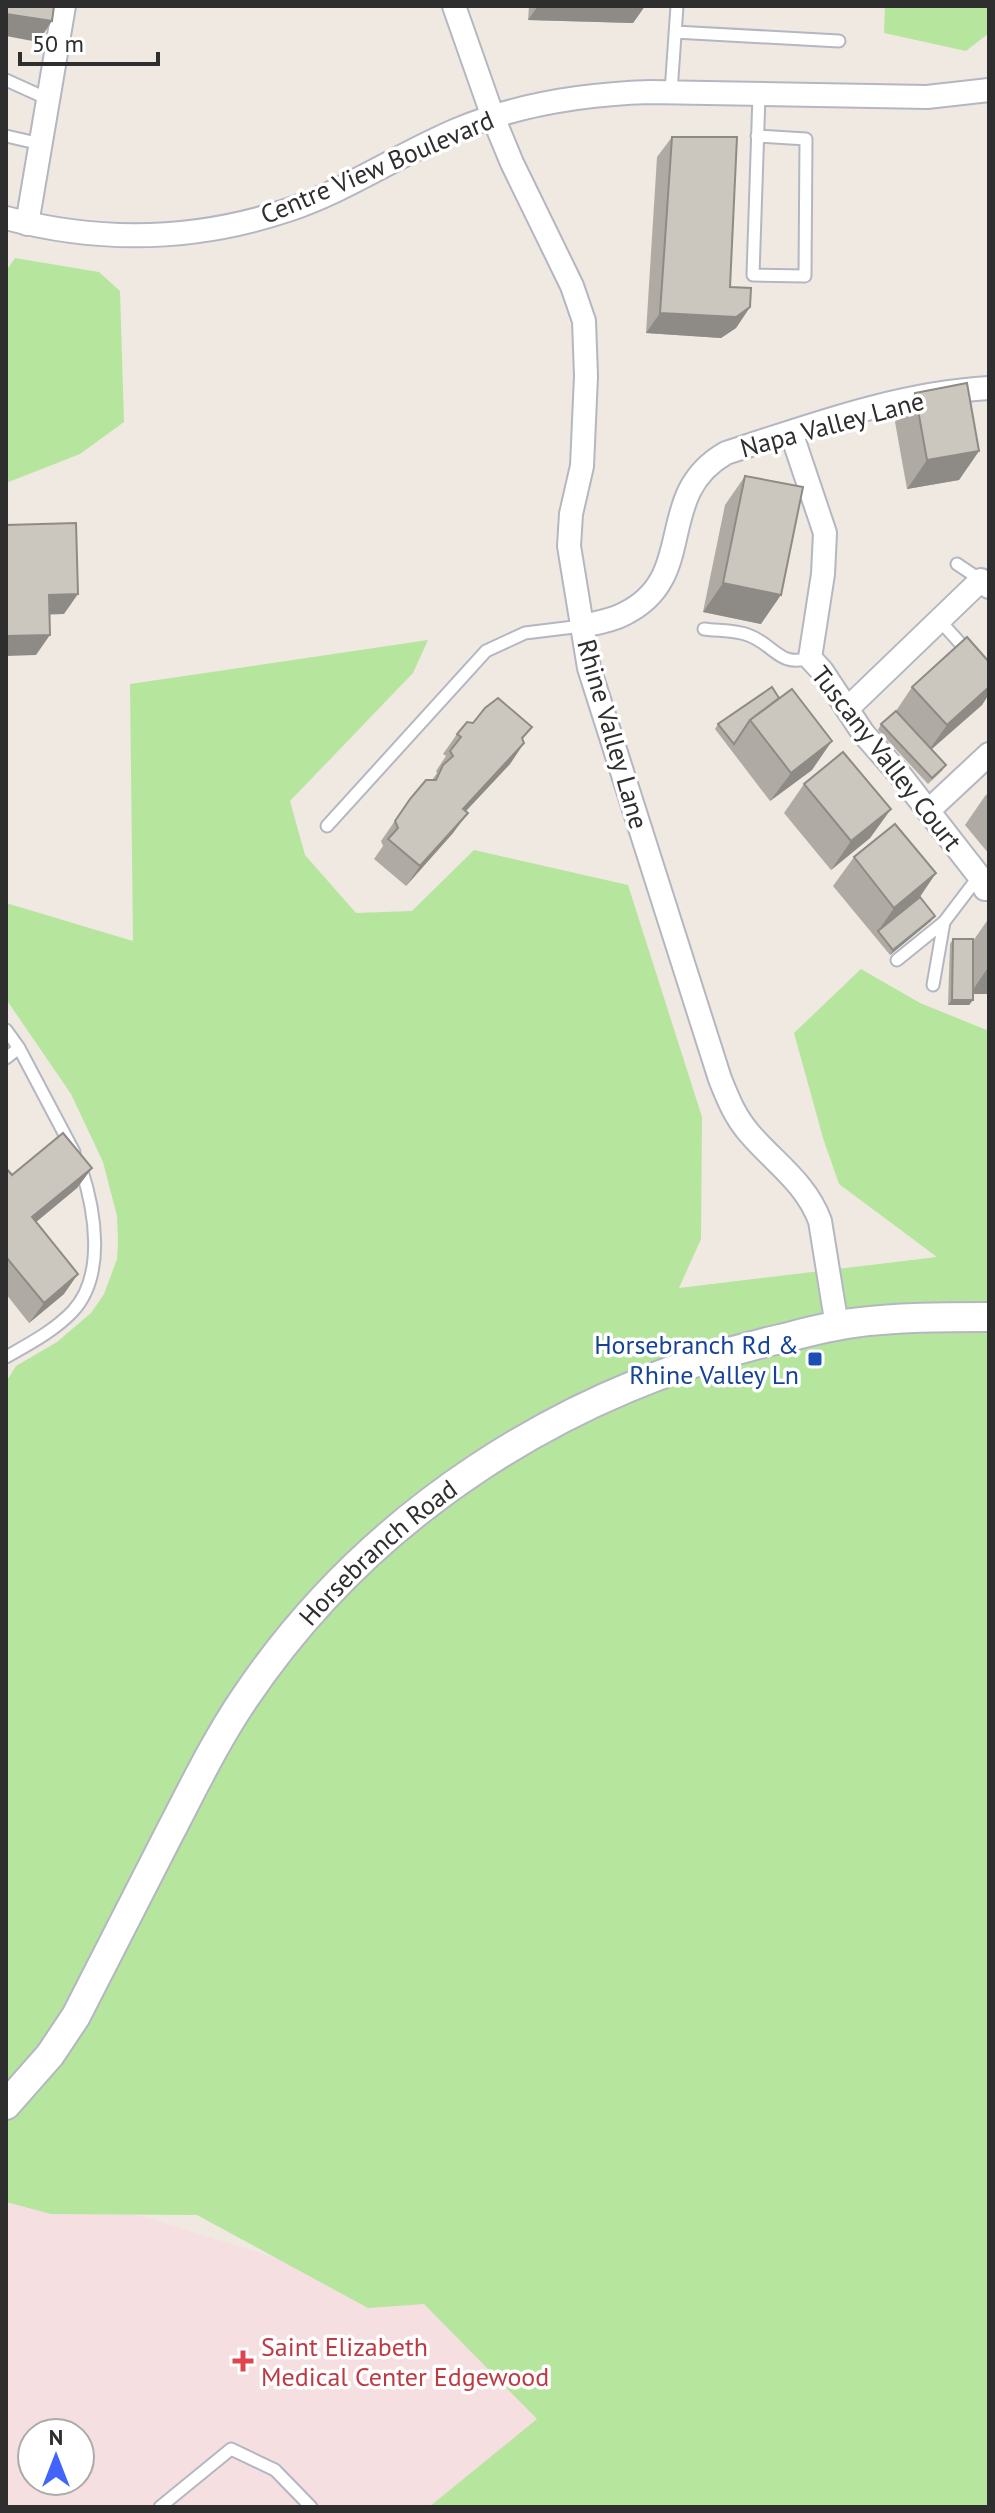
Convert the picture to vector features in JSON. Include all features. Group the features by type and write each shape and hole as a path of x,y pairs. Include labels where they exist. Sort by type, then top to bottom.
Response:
{"street":[{"path":"16,221 41,144 64,6"},
{"name":"Rhine Valley Lane","path":"454,6 493,117 572,286 584,321 586,376 582,466 571,514 569,546 589,668 720,1079 732,1110 749,1133 785,1168 814,1205 820,1221 837,1326"},
{"name":"Centre View Boulevard","path":"16,221 100,235 179,234 212,230 289,210 458,129 493,117 563,100 612,93 927,97 989,90"},
{"name":"Napa Valley Lane","path":"582,626 623,614 641,604 657,588 672,556 678,521 688,490 713,460 726,453 854,412 989,388"},
{"name":"Tuscany Valley Court","path":"791,432 825,533 823,574 810,658 863,733 984,882"},
{"path":"847,709 940,621 985,584"},
{"path":"928,811 989,754"},
{"name":"Horsebranch Road","path":"6,2105 50,2055 76,2016 210,1755 244,1699 295,1630 339,1580 427,1503 470,1471 528,1436 608,1395 721,1352 837,1326 989,1317"}],"lane":[{"path":"671,92 677,6"},
{"path":"675,32 839,41"},
{"path":"6,80 49,100"},
{"path":"757,136 806,139 805,276 753,275 757,136 759,95"},
{"path":"6,136 41,144"},
{"path":"957,564 985,584"},
{"path":"940,621 989,675"},
{"name":"Napa Valley Lane","path":"327,826 486,651 525,633 582,626"},
{"path":"704,629 746,634 782,658 797,662 810,658"},
{"path":"897,960 944,922 984,882"},
{"path":"933,985 944,922"},
{"path":"6,1030 19,1048 82,1170 92,1212 94,1254 86,1290 75,1309 59,1324 6,1357"},
{"path":"6,1058 19,1048"},
{"path":"160,2507 231,2449 275,2470 311,2507"}],"shaded area":[{"name":"Saint Elizabeth Medical Center Edgewood","path":"6,2174 424,2304 538,2419 429,2507 6,2507"}],"green space":[{"path":"885,6 989,6 989,33 966,51 884,33"},
{"path":"15,258 99,272 120,291 124,422 80,454 6,483 6,271"},
{"path":"428,640 413,673 290,801 305,855 356,913 412,911 474,850 628,885 702,1117 701,1239 679,1288 937,1257 839,1184 794,1033 861,969 920,1003 989,1031 989,2507 429,2507 537,2419 424,2304 368,2308 197,2215 51,2214 6,2202 6,1382 16,1366 57,1342 91,1313 104,1294 117,1259 118,1241 117,1216 103,1162 71,1094 6,999 6,903 133,941 130,684"}],"building":[{"path":"6,6 54,6 52,21 6,14"},
{"path":"672,137 737,137 730,287 751,288 750,307 736,317 660,313"},
{"path":"967,383 979,451 927,460 915,393"},
{"path":"745,476 803,487 781,595 723,583"},
{"path":"76,523 78,594 49,595 50,635 6,636 6,525"},
{"path":"967,637 989,662 989,687 947,725 912,687"},
{"path":"772,687 779,698 750,720 734,744 718,724"},
{"path":"792,689 832,741 791,773 750,720"},
{"path":"498,698 532,727 522,738 524,743 463,809 468,813 420,866 388,839 398,828 395,821 426,780 436,780 443,765 453,756 450,751 461,737 457,734 467,722 473,723"},
{"path":"896,711 946,765 932,778 881,724"},
{"path":"843,752 891,809 851,841 804,784"},
{"path":"895,824 936,873 894,908 854,857"},
{"path":"920,897 935,916 893,950 878,931"},
{"path":"953,939 973,939 973,1000 952,1000"},
{"path":"63,1133 92,1168 32,1217 78,1274 44,1303 6,1257 6,1168 12,1175"}],"place":[{"name":"Horsebranch Rd & Rhine Valley Ln","path":"815,1359"},
{"name":"Saint Elizabeth Medical Center Edgewood","path":"243,2361"}]}
